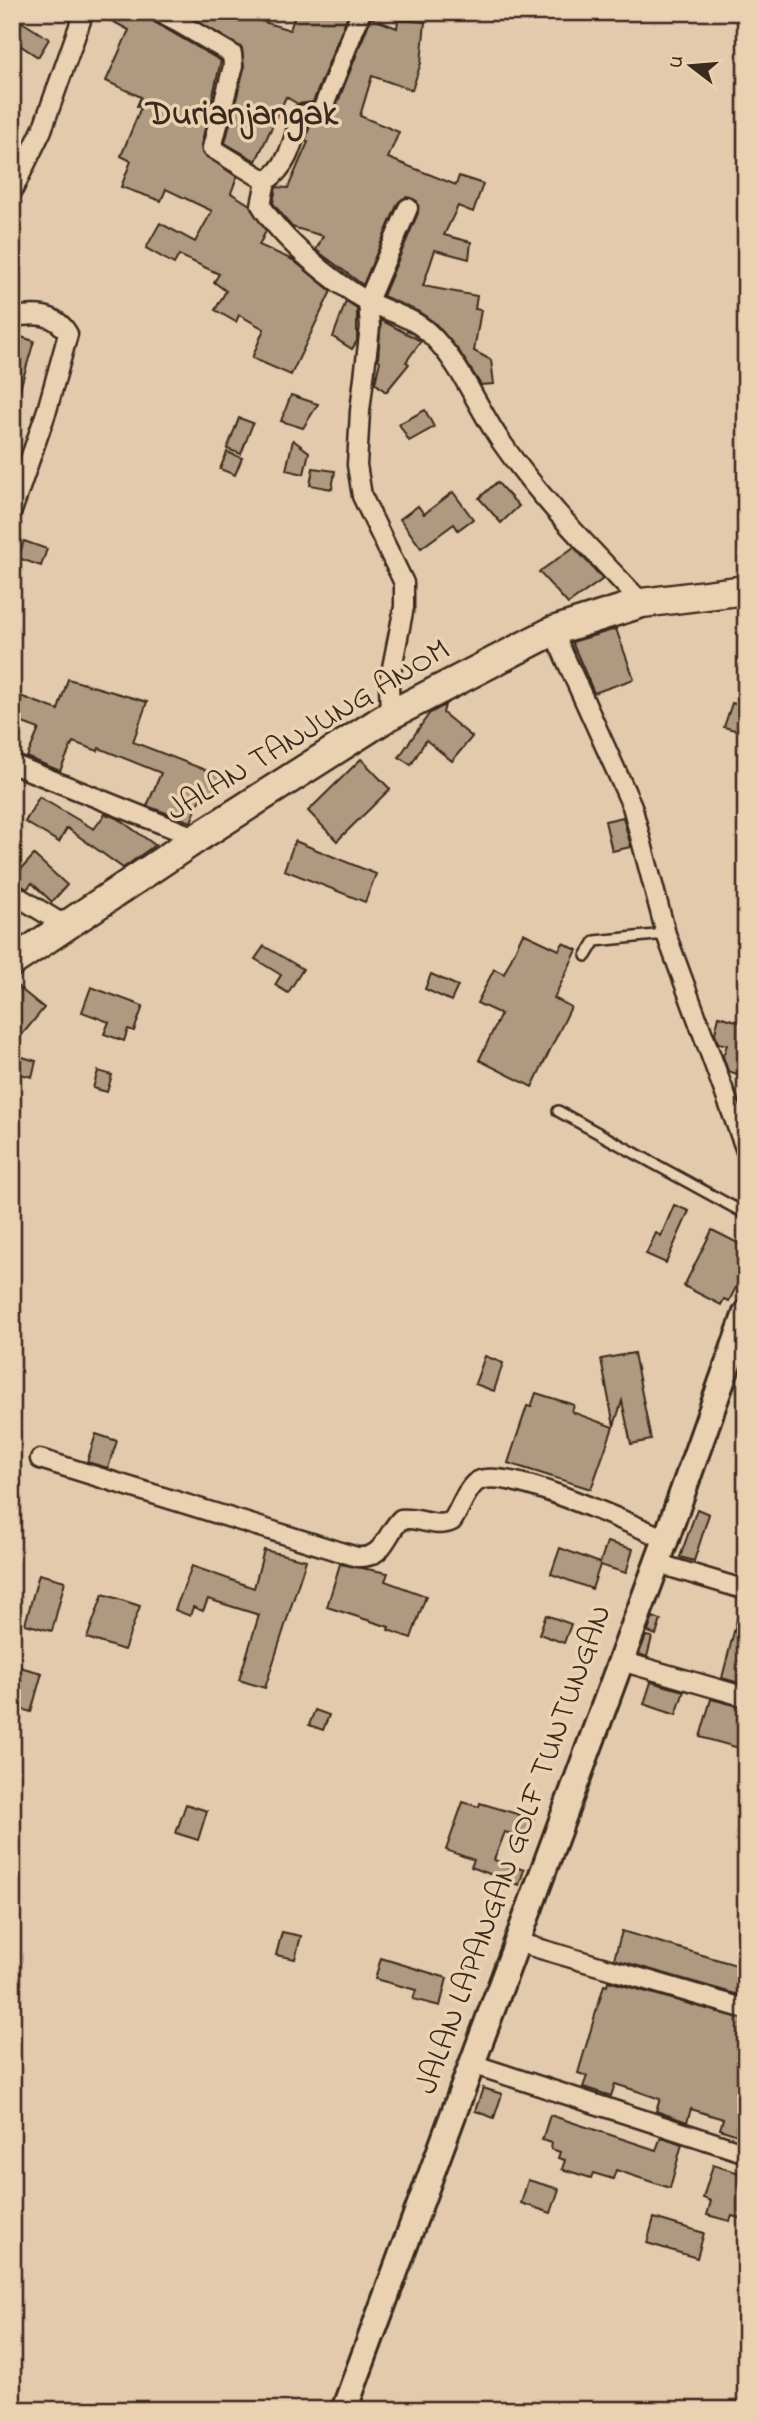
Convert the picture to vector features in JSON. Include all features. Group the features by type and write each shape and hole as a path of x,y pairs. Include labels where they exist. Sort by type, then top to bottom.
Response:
{"main road":[{"name":"JALAN TANJUNG ANOM","path":"12,962 197,838 390,715 553,631 642,603 746,590"}],"street":[{"path":"12,192 42,130 84,12"},
{"path":"160,12 232,54 233,66 212,148 266,181"},
{"path":"361,12 321,113 301,115 285,164 279,173 266,181 261,199 266,213 294,244 335,279 368,301 403,315 428,332 463,373 500,441 528,477 568,526 642,603"},
{"path":"390,715 389,683 404,607 404,583 362,496 357,466 360,411 370,327 368,301 408,208"},
{"path":"12,317 44,314 63,326 68,334 47,410 12,511"},
{"path":"553,631 632,806 666,934 746,1151"},
{"path":"12,764 197,838"},
{"path":"12,893 66,926"},
{"name":"JALAN LAPANGAN GOLF TUNTUNGAN","path":"344,2410 656,1563 741,1343 746,1313"},
{"path":"40,1459 357,1557 370,1558 379,1552 401,1519 411,1518 439,1524 452,1521 472,1486 487,1479 525,1483 666,1539"},
{"path":"656,1563 746,1590"},
{"path":"621,1661 746,1697"},
{"path":"517,1942 746,2009"},
{"path":"471,2064 746,2153"}],"lane":[{"path":"586,956 595,941 666,934"},
{"path":"558,1111 746,1214"}],"building":[{"path":"95,12 146,12 154,22 221,61 201,145 202,153 237,177 231,193 250,205 266,231 259,245 293,260 331,291 291,375 252,358 264,329 239,315 236,322 215,310 226,291 214,282 219,274 179,255 174,264 146,248 160,223 195,242 212,211 166,189 161,201 121,187 131,161 121,156 141,107 137,106 141,97 106,81 129,30"},
{"path":"183,12 242,12 241,15 290,30 296,12 349,12 313,102 298,104 286,97 256,161 225,143 244,69 242,48"},
{"path":"371,18 397,28 398,20 425,22 421,63 412,90 372,76 360,116 399,132 388,158 456,185 459,176 483,184 473,212 458,206 444,235 471,242 469,259 435,250 423,286 477,296 475,309 481,310 474,351 491,360 494,384 481,385 459,351 435,323 419,312 383,296 418,213 417,201 406,197 398,203 363,285 316,250 323,236 292,227 273,203 276,187 288,188 308,142 305,141 310,126 323,124 332,117"},
{"path":"22,22 49,39 38,57 12,40"},
{"path":"346,301 357,308 357,341 352,349 333,337"},
{"path":"381,320 421,341 406,362 409,364 386,392 375,383 380,361"},
{"path":"18,336 34,341 15,406 12,406 12,358"},
{"path":"291,395 318,404 303,428 281,421"},
{"path":"425,410 434,427 409,441 399,424"},
{"path":"239,418 253,423 241,454 227,449"},
{"path":"293,440 309,452 304,474 286,470"},
{"path":"227,452 242,458 235,475 220,469"},
{"path":"313,468 335,471 332,489 310,485"},
{"path":"497,482 519,506 501,523 479,498"},
{"path":"453,492 473,519 458,530 454,524 421,548 400,519 418,506 424,514"},
{"path":"24,541 47,549 41,566 18,558"},
{"path":"574,547 603,579 568,604 539,572"},
{"path":"616,629 634,679 594,693 572,642"},
{"path":"68,679 147,702 133,742 221,776 215,793 204,789 191,822 147,806 161,773 99,748 98,751 73,742 60,771 27,757 39,729 12,719 12,693 58,710"},
{"path":"732,703 746,707 746,733 724,727"},
{"path":"445,705 443,713 472,737 452,761 426,740 411,765 399,757 429,714"},
{"path":"361,759 390,789 337,841 308,811"},
{"path":"39,797 94,829 105,814 117,818 155,845 123,868 67,828 59,842 25,822"},
{"path":"623,817 631,847 612,851 605,821"},
{"path":"295,841 376,874 365,902 284,870"},
{"path":"34,855 67,885 52,902 32,883 27,889 12,879"},
{"path":"523,933 559,950 563,943 577,950 554,998 571,1007 532,1087 479,1060 501,1014 477,1003 494,969 504,974"},
{"path":"264,946 303,969 288,993 275,985 281,975 255,959"},
{"path":"431,974 458,986 451,1001 425,989"},
{"path":"12,982 44,1008 12,1047"},
{"path":"91,987 143,1006 134,1031 128,1029 124,1041 104,1034 109,1022 82,1012"},
{"path":"719,1016 746,1024 746,1077 728,1071 723,1056 727,1045 718,1043 715,1033"},
{"path":"12,1054 36,1061 32,1077 12,1072"},
{"path":"98,1071 112,1075 107,1092 93,1088"},
{"path":"674,1205 689,1211 666,1263 646,1254 656,1233 661,1236"},
{"path":"712,1230 746,1247 746,1268 729,1301 724,1299 721,1305 684,1286"},
{"path":"634,1353 651,1440 631,1444 622,1401 614,1426 601,1359"},
{"path":"485,1356 503,1363 494,1391 475,1384"},
{"path":"536,1393 574,1405 572,1412 613,1427 591,1489 508,1463 527,1406 531,1407"},
{"path":"96,1434 117,1441 108,1468 87,1462"},
{"path":"697,1509 709,1514 694,1561 680,1557"},
{"path":"607,1542 633,1549 626,1573 600,1565 592,1589 551,1574 560,1548 600,1563"},
{"path":"264,1550 306,1560 265,1688 239,1680 259,1615 208,1599 203,1611 193,1607 190,1616 175,1610 192,1566 254,1588"},
{"path":"340,1564 388,1573 385,1581 426,1596 411,1638 388,1630 389,1627 327,1607"},
{"path":"39,1574 65,1581 52,1631 25,1624"},
{"path":"103,1594 140,1606 124,1650 87,1638"},
{"path":"740,1608 746,1608 746,1685 722,1678"},
{"path":"546,1615 571,1624 564,1643 539,1634"},
{"path":"653,1617 661,1620 656,1635 648,1632"},
{"path":"646,1636 652,1637 647,1657 639,1654"},
{"path":"12,1665 42,1673 31,1712 12,1706"},
{"path":"651,1682 684,1691 676,1715 644,1704"},
{"path":"711,1699 746,1708 746,1750 700,1737"},
{"path":"315,1710 329,1715 323,1730 309,1725"},
{"path":"463,1802 479,1807 480,1803 534,1819 528,1839 505,1832 494,1860 524,1870 519,1885 471,1867 474,1860 446,1850"},
{"path":"186,1804 207,1811 198,1840 176,1833"},
{"path":"622,1931 746,1968 746,1997 614,1959"},
{"path":"282,1932 301,1936 295,1959 276,1955"},
{"path":"381,1958 447,1978 440,2006 413,1999 416,1990 375,1979"},
{"path":"608,1981 746,2020 746,2125 741,2123 737,2135 720,2129 723,2119 691,2109 687,2122 656,2111 660,2099 615,2084 611,2096 583,2087 587,2076 578,2073 604,1985 607,1986"},
{"path":"483,2088 502,2094 494,2118 475,2111"},
{"path":"550,2115 656,2150 661,2137 682,2144 670,2188 616,2170 613,2179 593,2173 591,2178 562,2169 565,2160 558,2158 560,2152 551,2149 552,2143 542,2140"},
{"path":"713,2165 746,2175 746,2220 732,2216 730,2221 707,2215 711,2201 703,2198"},
{"path":"528,2180 559,2189 551,2213 521,2203"},
{"path":"654,2218 704,2233 697,2258 647,2243"}],"district":[{"name":"Durianjangak","path":"242,115"}]}
